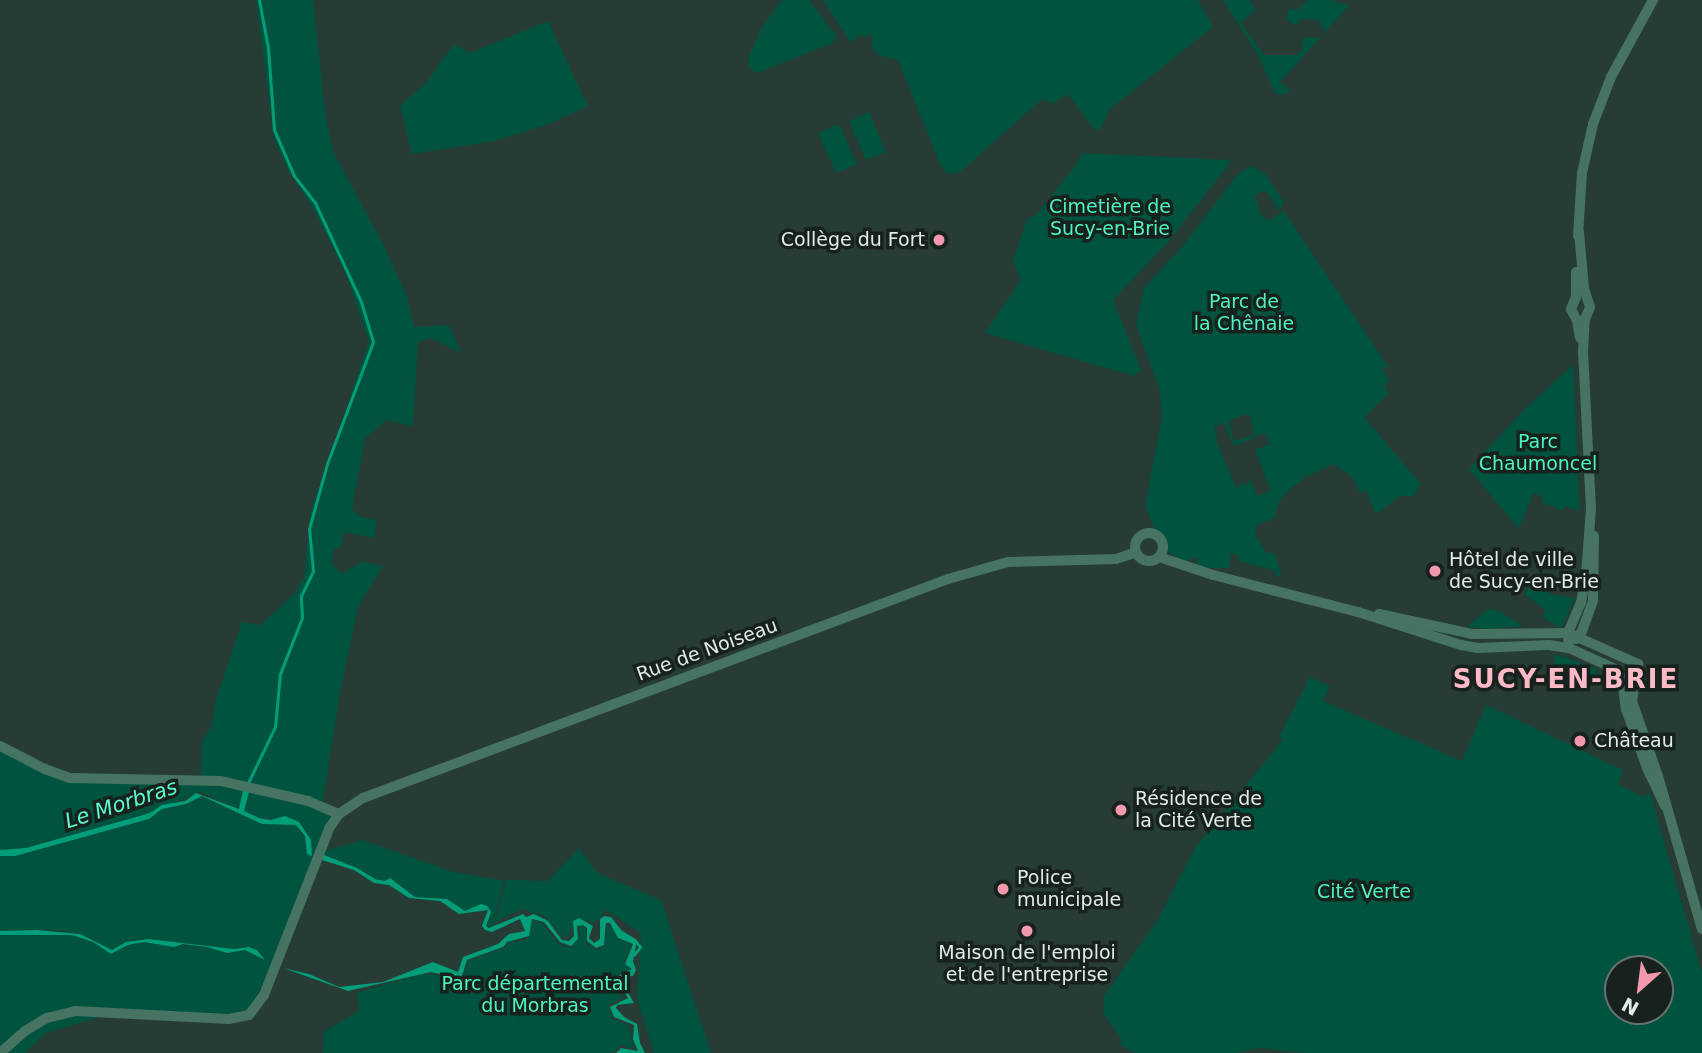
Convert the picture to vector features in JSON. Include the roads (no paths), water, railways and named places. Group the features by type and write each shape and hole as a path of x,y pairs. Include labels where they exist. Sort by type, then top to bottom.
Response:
{"street":[{"path":"1569,648 1573,634 1590,610 1595,585 1584,352 1590,307 1581,298 1579,232 1582,173 1593,124 1611,77 1653,0"},
{"path":"1581,298 1571,305 1584,352"},
{"path":"1575,314 1587,314"},
{"path":"1159,557 1163,545 1154,535 1140,537 1136,552 1147,561 1159,557 1213,575 1358,612 1478,648 1537,644 1569,648 1613,667 1622,678 1626,709 1647,768 1665,806"},
{"name":"Rue de Noiseau","path":"339,814 363,798 948,579 1008,562 1116,559 1136,552"},
{"path":"1358,612 1472,634 1573,634 1638,664 1632,700 1658,776 1702,929"},
{"path":"0,746 45,769 70,778 221,781 308,801 339,814 321,849 257,1006 241,1018 90,1009 68,1012 34,1025 1,1053"}],"waterway":[{"path":"248,783 275,727 280,674 302,618 301,596 313,571 309,529 327,464 373,342 361,302 315,203 294,176 274,130 268,48 259,0"},
{"name":"Le Morbras","path":"634,955 640,947 635,941"}],"place":[{"name":"Collège du Fort","path":"939,240"},
{"name":"Hôtel de ville de Sucy-en-Brie","path":"1435,571"},
{"name":"Château","path":"1580,741"},
{"name":"Résidence de la Cité Verte","path":"1121,810"},
{"name":"Police municipale","path":"1003,889"},
{"name":"Maison de l'emploi et de l'entreprise","path":"1027,931"}],"district":[{"name":"SUCY-EN-BRIE","path":"1566,680"}],"park label":[{"name":"Cimetière de Sucy-en-Brie","path":"1110,218"},
{"name":"Parc de la Chênaie","path":"1244,313"},
{"name":"Parc Chaumoncel","path":"1538,453"},
{"name":"Cité Verte","path":"1364,892"},
{"name":"Parc départemental du Morbras","path":"535,995"}]}
